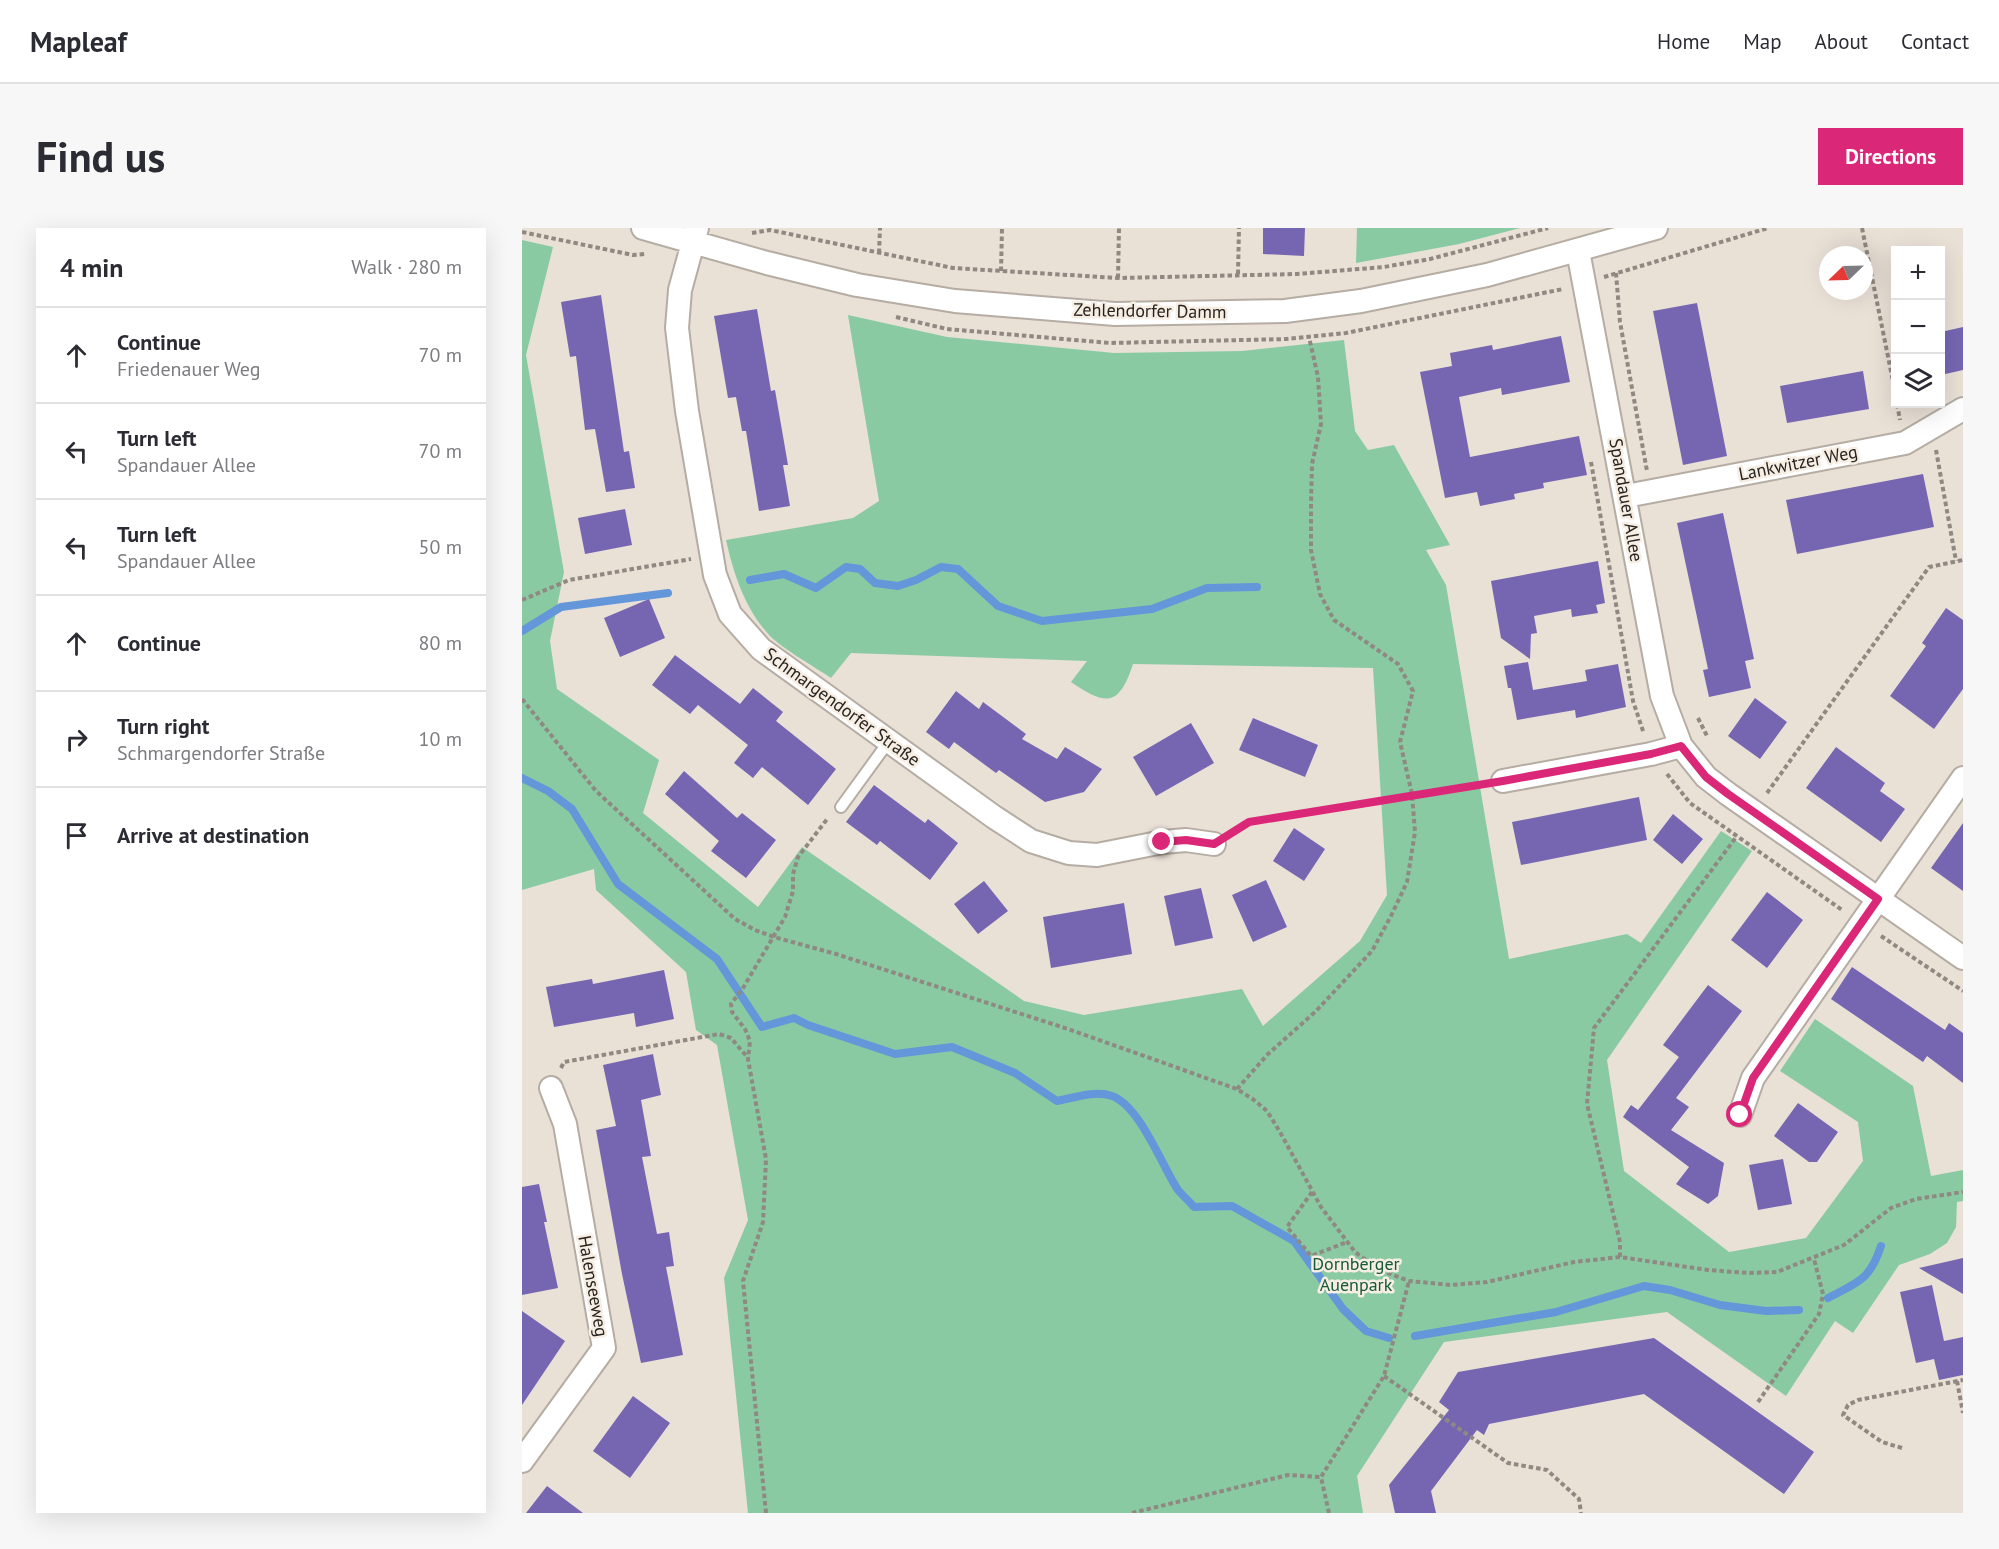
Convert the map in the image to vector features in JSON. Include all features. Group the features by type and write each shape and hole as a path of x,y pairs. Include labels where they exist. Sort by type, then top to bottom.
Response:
{"street":[{"name":"Zehlendorfer Damm","path":"643,228 695,235 767,263 857,285 955,301 1115,314 1285,311 1350,302 1487,276 1656,228"},
{"name":"Schmargendorfer Straße","path":"695,235 680,290 677,328 687,411 715,575 730,614 761,649 1031,842 1069,853 1097,855 1162,842 1186,840 1214,844"},
{"name":"Spandauer Allee","path":"1578,251 1662,696 1681,746 1706,777 1728,794 1963,958"},
{"name":"Lankwitzer Weg","path":"1626,496 1905,443 1963,409"},
{"path":"1503,781 1651,754 1681,746"},
{"path":"1740,1115 1753,1078 1963,778"},
{"name":"Halenseeweg","path":"522,1461 604,1348 565,1124 551,1088"}],"lane":[{"path":"841,807 889,741"}],"path":[{"path":"879,253 880,228"},
{"path":"1001,271 1002,228"},
{"path":"1118,278 1119,228"},
{"path":"1238,274 1239,228"},
{"path":"770,230 953,268 1118,278 1297,274 1384,267 1430,259 1548,228"},
{"path":"1651,492 1620,322 1616,273 1768,228"},
{"path":"1862,228 1891,371"},
{"path":"1237,1089 1268,1054 1316,1011 1372,951 1407,882 1415,832 1412,794 1400,742 1413,691 1398,664 1334,620 1320,594 1311,550 1311,503 1312,464 1321,424 1318,377 1309,337"},
{"path":"1932,428 1956,561"},
{"path":"522,600 569,580 687,559 712,558"},
{"path":"1758,786 1767,793 1929,567 1963,560"},
{"path":"522,699 596,791 735,919 774,937 847,957 1068,1029 1237,1089 1267,1111 1321,1207 1355,1252 1380,1270 1409,1281 1451,1285 1487,1282 1574,1262 1620,1257 1708,1270 1749,1273 1777,1272 1844,1245 1891,1208 1916,1199 1963,1192"},
{"path":"1694,708 1706,736 1713,744"},
{"path":"1214,844 1249,822 1503,781"},
{"path":"766,1513 743,1281 763,1222 766,1159 748,1059 750,1041 745,1029 732,1012 731,1004 785,917 793,891 793,873 798,857 833,810 841,807"},
{"path":"1620,1257 1620,1242 1587,1104 1594,1028 1737,836"},
{"path":"551,1088 564,1062 719,1034 731,1038 748,1059"},
{"path":"1312,1192 1287,1227 1311,1256 1347,1242"},
{"path":"1758,1402 1819,1314 1823,1294 1814,1259"},
{"path":"1329,1513 1321,1477 1384,1376 1409,1281"},
{"path":"1384,1376 1508,1463 1547,1470 1579,1499 1581,1513"},
{"path":"1902,1448 1882,1442 1843,1415 1848,1405 1858,1400 1963,1380"},
{"path":"1957,1381 1963,1413"},
{"path":"1132,1513 1288,1475 1321,1477"}],"green space":[{"path":"1357,228 1520,228 1459,244 1356,263"},
{"name":"Dornberger Auenpark","path":"522,240 553,247 526,355 564,572 550,641 557,689 659,760 643,813 758,907 802,847 1024,1001 1084,1015 1242,989 1263,1026 1360,941 1387,895 1373,668 1133,664 1122,688 1110,698 1093,695 1071,682 1087,661 851,653 831,678 783,646 761,626 742,591 726,540 853,518 879,501 848,315 947,337 1114,353 1242,351 1344,340 1355,431 1368,450 1394,445 1450,545 1426,550 1446,585 1509,959 1627,934 1641,943 1721,831 1752,851 1607,1060 1624,1171 1729,1252 1806,1238 1863,1161 1858,1122 1780,1071 1815,1019 1913,1086 1931,1176 1963,1170 1963,1201 1957,1202 1956,1227 1947,1243 1930,1254 1899,1265 1853,1333 1835,1321 1786,1396 1667,1312 1444,1342 1357,1476 1363,1513 748,1513 724,1278 748,1220 717,1045 696,1030 686,972 596,890 594,869 522,890"}],"building":[{"path":"1263,228 1305,228 1304,256 1263,254"},
{"path":"601,295 624,452 629,451 635,488 606,492 595,429 585,430 576,356 570,357 561,302"},
{"path":"1697,303 1727,456 1683,465 1653,311"},
{"path":"757,309 771,391 775,390 788,465 783,465 790,506 759,511 746,431 742,431 736,397 728,398 714,316"},
{"path":"1963,327 1963,370 1945,374 1945,354 1945,331"},
{"path":"1561,336 1570,382 1502,395 1501,388 1459,397 1470,457 1579,436 1587,475 1543,483 1544,488 1514,494 1515,499 1480,506 1477,492 1445,498 1420,372 1452,366 1450,353 1492,345 1493,350"},
{"path":"1863,371 1869,409 1787,423 1780,386"},
{"path":"1923,474 1934,527 1797,554 1786,500"},
{"path":"625,509 632,545 585,554 578,518"},
{"path":"1723,513 1754,659 1745,661 1751,688 1709,697 1703,670 1708,669 1677,523"},
{"path":"1598,561 1605,603 1596,605 1598,613 1572,617 1571,609 1534,616 1537,633 1531,634 1530,659 1501,638 1491,581"},
{"path":"649,599 665,638 620,657 604,618"},
{"path":"1946,608 1963,620 1963,689 1934,729 1890,696 1926,646 1922,643"},
{"path":"675,655 740,704 753,688 783,712 776,721 836,769 808,805 762,767 753,778 734,763 748,745 698,705 690,714 652,685"},
{"path":"1528,662 1533,690 1587,681 1585,670 1618,664 1626,707 1576,718 1575,710 1517,720 1504,666"},
{"path":"956,691 979,709 983,702 1026,734 1022,739 1057,759 1065,747 1102,769 1084,792 1045,802 999,770 996,773 954,742 949,749 926,732"},
{"path":"1755,698 1787,722 1760,759 1728,736"},
{"path":"1253,718 1318,745 1305,777 1239,750"},
{"path":"1191,723 1214,763 1156,796 1133,757"},
{"path":"1836,747 1885,783 1880,791 1905,809 1881,842 1806,788"},
{"path":"684,771 737,818 742,813 776,840 746,878 711,851 719,841 665,794"},
{"path":"874,785 925,823 928,819 958,843 930,880 880,841 877,845 846,822"},
{"path":"1639,797 1647,840 1521,865 1512,822"},
{"path":"1673,814 1703,839 1682,864 1653,840"},
{"path":"1963,823 1963,891 1931,868"},
{"path":"1294,828 1325,849 1304,881 1273,861"},
{"path":"1266,880 1287,927 1253,942 1232,895"},
{"path":"984,881 1008,911 978,934 954,904"},
{"path":"1201,888 1213,938 1175,946 1164,896"},
{"path":"1767,892 1803,920 1767,968 1731,940"},
{"path":"1124,903 1132,954 1051,968 1043,917"},
{"path":"1852,967 1945,1030 1949,1023 1963,1033 1963,1083 1927,1056 1923,1062 1831,999"},
{"path":"664,970 674,1019 636,1027 634,1013 554,1027 546,987 592,979 593,984"},
{"path":"1708,985 1742,1011 1676,1098 1689,1107 1671,1130 1724,1163 1718,1196 1708,1204 1676,1184 1689,1167 1623,1117 1631,1105 1638,1110 1679,1057 1663,1045"},
{"path":"653,1054 661,1095 641,1100 651,1156 642,1157 657,1234 669,1232 674,1266 666,1267 683,1355 641,1363 596,1130 616,1126 603,1065"},
{"path":"1798,1103 1838,1132 1817,1162 1809,1162 1774,1136"},
{"path":"1783,1159 1792,1204 1758,1210 1749,1165"},
{"path":"539,1184 547,1222 544,1222 558,1288 522,1295 522,1187"},
{"path":"1963,1258 1963,1294 1919,1268"},
{"path":"1932,1285 1944,1341 1963,1337 1963,1375 1939,1380 1934,1359 1916,1363 1900,1292"},
{"path":"522,1311 565,1341 522,1405"},
{"path":"1654,1338 1814,1452 1784,1494 1644,1394 1489,1424 1484,1435 1477,1430 1431,1491 1436,1513 1395,1513 1389,1485 1449,1410 1439,1402 1458,1372"},
{"path":"633,1396 670,1423 630,1478 593,1451"},
{"path":"547,1486 583,1513 526,1513"}],"waterway":[{"path":"750,580 784,574 816,588 846,567 860,569 875,583 898,586 941,567 958,569 998,606 1042,621 1152,609 1207,588 1257,587"},
{"path":"522,631 561,607 668,593"},
{"path":"522,778 548,791 572,809 618,884 717,959 762,1027 794,1018 808,1025 895,1054 952,1047 1015,1073 1057,1101 1091,1094 1112,1096 1122,1102 1141,1124 1178,1190 1194,1207 1232,1206 1294,1241 1343,1309 1366,1331 1389,1338"},
{"path":"1828,1298 1862,1279 1872,1266 1881,1246"},
{"path":"1415,1336 1556,1312 1644,1286 1670,1290 1720,1305 1766,1311 1799,1310"}],"route":[{"path":"1162,842 1186,840 1214,844 1249,822 1503,781 1651,754 1681,746 1706,777 1752,812 1878,899 1863,924 1753,1078 1740,1115"}]}
